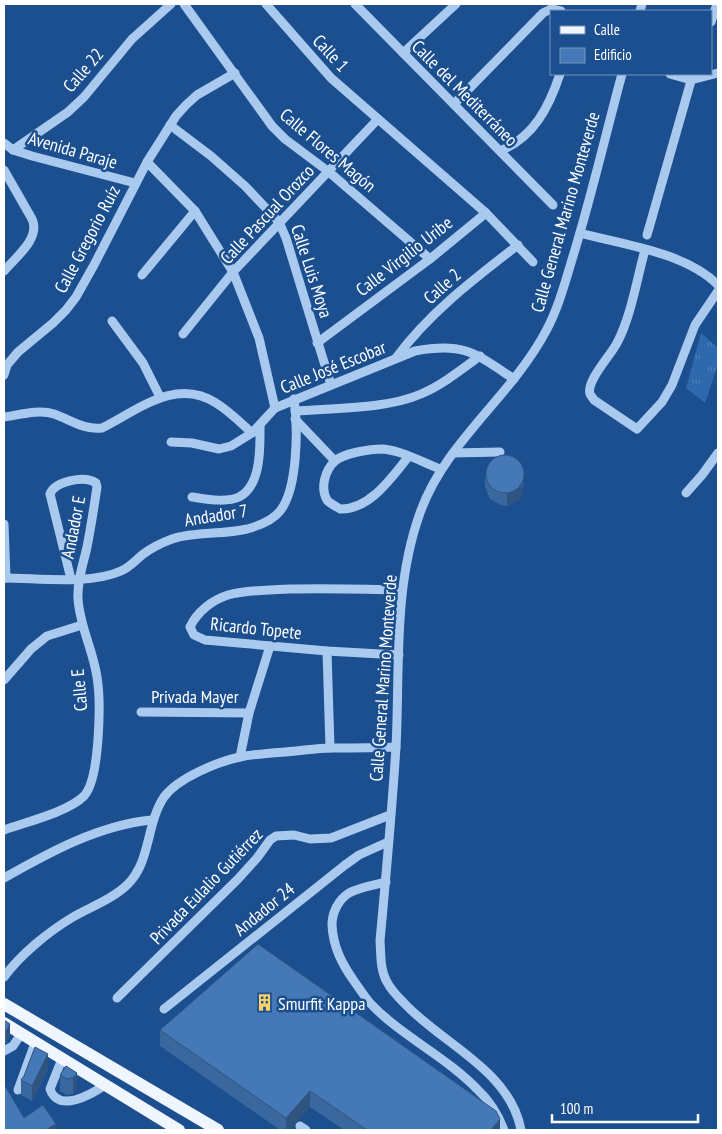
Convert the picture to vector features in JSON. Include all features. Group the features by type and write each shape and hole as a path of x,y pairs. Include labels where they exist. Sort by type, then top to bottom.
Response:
{"main road":[{"path":"4,1004 218,1130"},
{"path":"4,1023 21,1034 33,1049 105,1086 179,1130"}],"street":[{"name":"Calle 22","path":"13,150 79,102 132,39 171,4"},
{"name":"Calle Flores Magón","path":"184,4 272,126 285,139 329,172 430,258"},
{"name":"Calle 1","path":"266,4 332,78 486,213 534,262"},
{"name":"Calle del Mediterráneo","path":"354,4 553,204"},
{"path":"403,53 456,4"},
{"path":"712,19 717,4"},
{"path":"454,104 543,12 551,9 556,10"},
{"name":"Calle Gregorio Ruíz","path":"4,375 6,365 18,352 66,310 76,297 148,162 170,125 186,105 198,95 235,73"},
{"path":"500,151 518,143 528,134 546,109 560,75"},
{"name":"Calle General Marino Monteverde","path":"521,1130 516,1111 500,1085 488,1073 416,1016 396,995 387,982 382,970 380,941 396,747 402,590 419,514 440,469 514,378 547,331 562,292 580,234 622,75"},
{"path":"677,75 692,77 705,75"},
{"path":"647,235 692,77"},
{"name":"Calle Pascual Orozco","path":"183,334 233,272 378,119"},
{"name":"Calle Luis Moya","path":"170,125 218,162 245,186 280,222 331,385"},
{"name":"Avenida Paraje","path":"4,144 13,150 136,184"},
{"path":"148,162 195,211 233,272 259,338 276,408"},
{"path":"4,170 32,218 35,227 30,241 4,270"},
{"path":"142,275 195,211"},
{"name":"Calle Virgilio Uribe","path":"317,343 430,258 486,213"},
{"path":"580,234 645,250 688,264 700,270 718,285"},
{"name":"Calle 2","path":"395,359 406,344 435,313 485,270 518,245"},
{"path":"645,250 622,332 590,388 590,394 594,400 637,430 662,402 672,385 695,326 718,291"},
{"path":"112,321 143,363 160,397"},
{"name":"Calle José Escobar","path":"171,442 192,443 218,448 231,446 252,433 276,408 415,351 454,347 480,356 514,378"},
{"path":"295,415 407,400 438,386 480,356"},
{"path":"4,417 42,412 54,414 87,428 102,428 160,397 174,393 189,392 203,396 226,410 252,433"},
{"name":"Andador 7","path":"5,578 95,579 122,571 153,547 174,538 187,535 223,533 248,528 276,515 285,503 292,477 296,448 294,399"},
{"path":"295,415 335,460"},
{"path":"192,497 228,499 239,497 244,492 251,484 255,474 260,452 260,425"},
{"path":"409,456 373,495 363,503 348,509 340,509 327,500 324,490 327,473 335,460 349,454 383,449 409,456 440,469"},
{"path":"453,453 500,452"},
{"path":"686,493 718,453"},
{"name":"Andador E","path":"92,480 97,485 87,549 75,579 50,494 55,486 66,482 92,480"},
{"path":"4,524 5,578"},
{"name":"Calle E","path":"4,830 67,807 83,796 91,784 94,770 99,697 97,675 82,625 75,579"},
{"name":"Ricardo Topete","path":"399,655 326,651 205,640 194,635 190,627 206,606 227,595 261,590 333,588 402,590"},
{"path":"4,680 31,648 47,636 82,625"},
{"path":"240,757 250,713 270,646"},
{"path":"326,651 330,748"},
{"name":"Privada Mayer","path":"141,712 250,713"},
{"path":"4,975 46,936 70,919 128,884 137,872 144,856 152,820 165,796 180,781 197,772 240,757 330,748 396,747"},
{"name":"Privada Eulalio Gutiérrez","path":"117,998 238,879 270,840 276,836 285,835 310,839 331,838 390,816"},
{"path":"4,878 27,865 106,829 152,820"},
{"name":"Andador 24","path":"164,1009 345,864 359,855 388,842"},
{"path":"386,882 350,893 337,906 332,919 332,936 337,954 370,1002 400,1029 477,1088 491,1104 504,1130"},
{"path":"4,1051 13,1046 21,1034"},
{"path":"33,1049 40,1059"},
{"path":"18,1090 33,1049"},
{"path":"49,1063 60,1064 50,1089 53,1095 60,1099 69,1102 78,1100 105,1086"}],"green space":[{"path":"701,333 718,348 718,364 705,403 686,388"}],"building":[{"path":"505,455 518,461 524,474 518,487 505,493 492,487 486,474 492,461"},
{"name":"Smurfit Kappa","path":"258,944 496,1111 500,1119 491,1130 367,1130 310,1091 286,1118 160,1030"},
{"path":"4,1020 10,1024 6,1031 4,1029"},
{"path":"35,1047 48,1054 32,1086 21,1080"},
{"path":"66,1066 77,1073 73,1078 67,1079 60,1075"},
{"path":"4,1084 24,1118 43,1105 56,1124 46,1130 4,1130"}],"place":[{"name":"Smurfit Kappa","path":"264,1003"}]}
